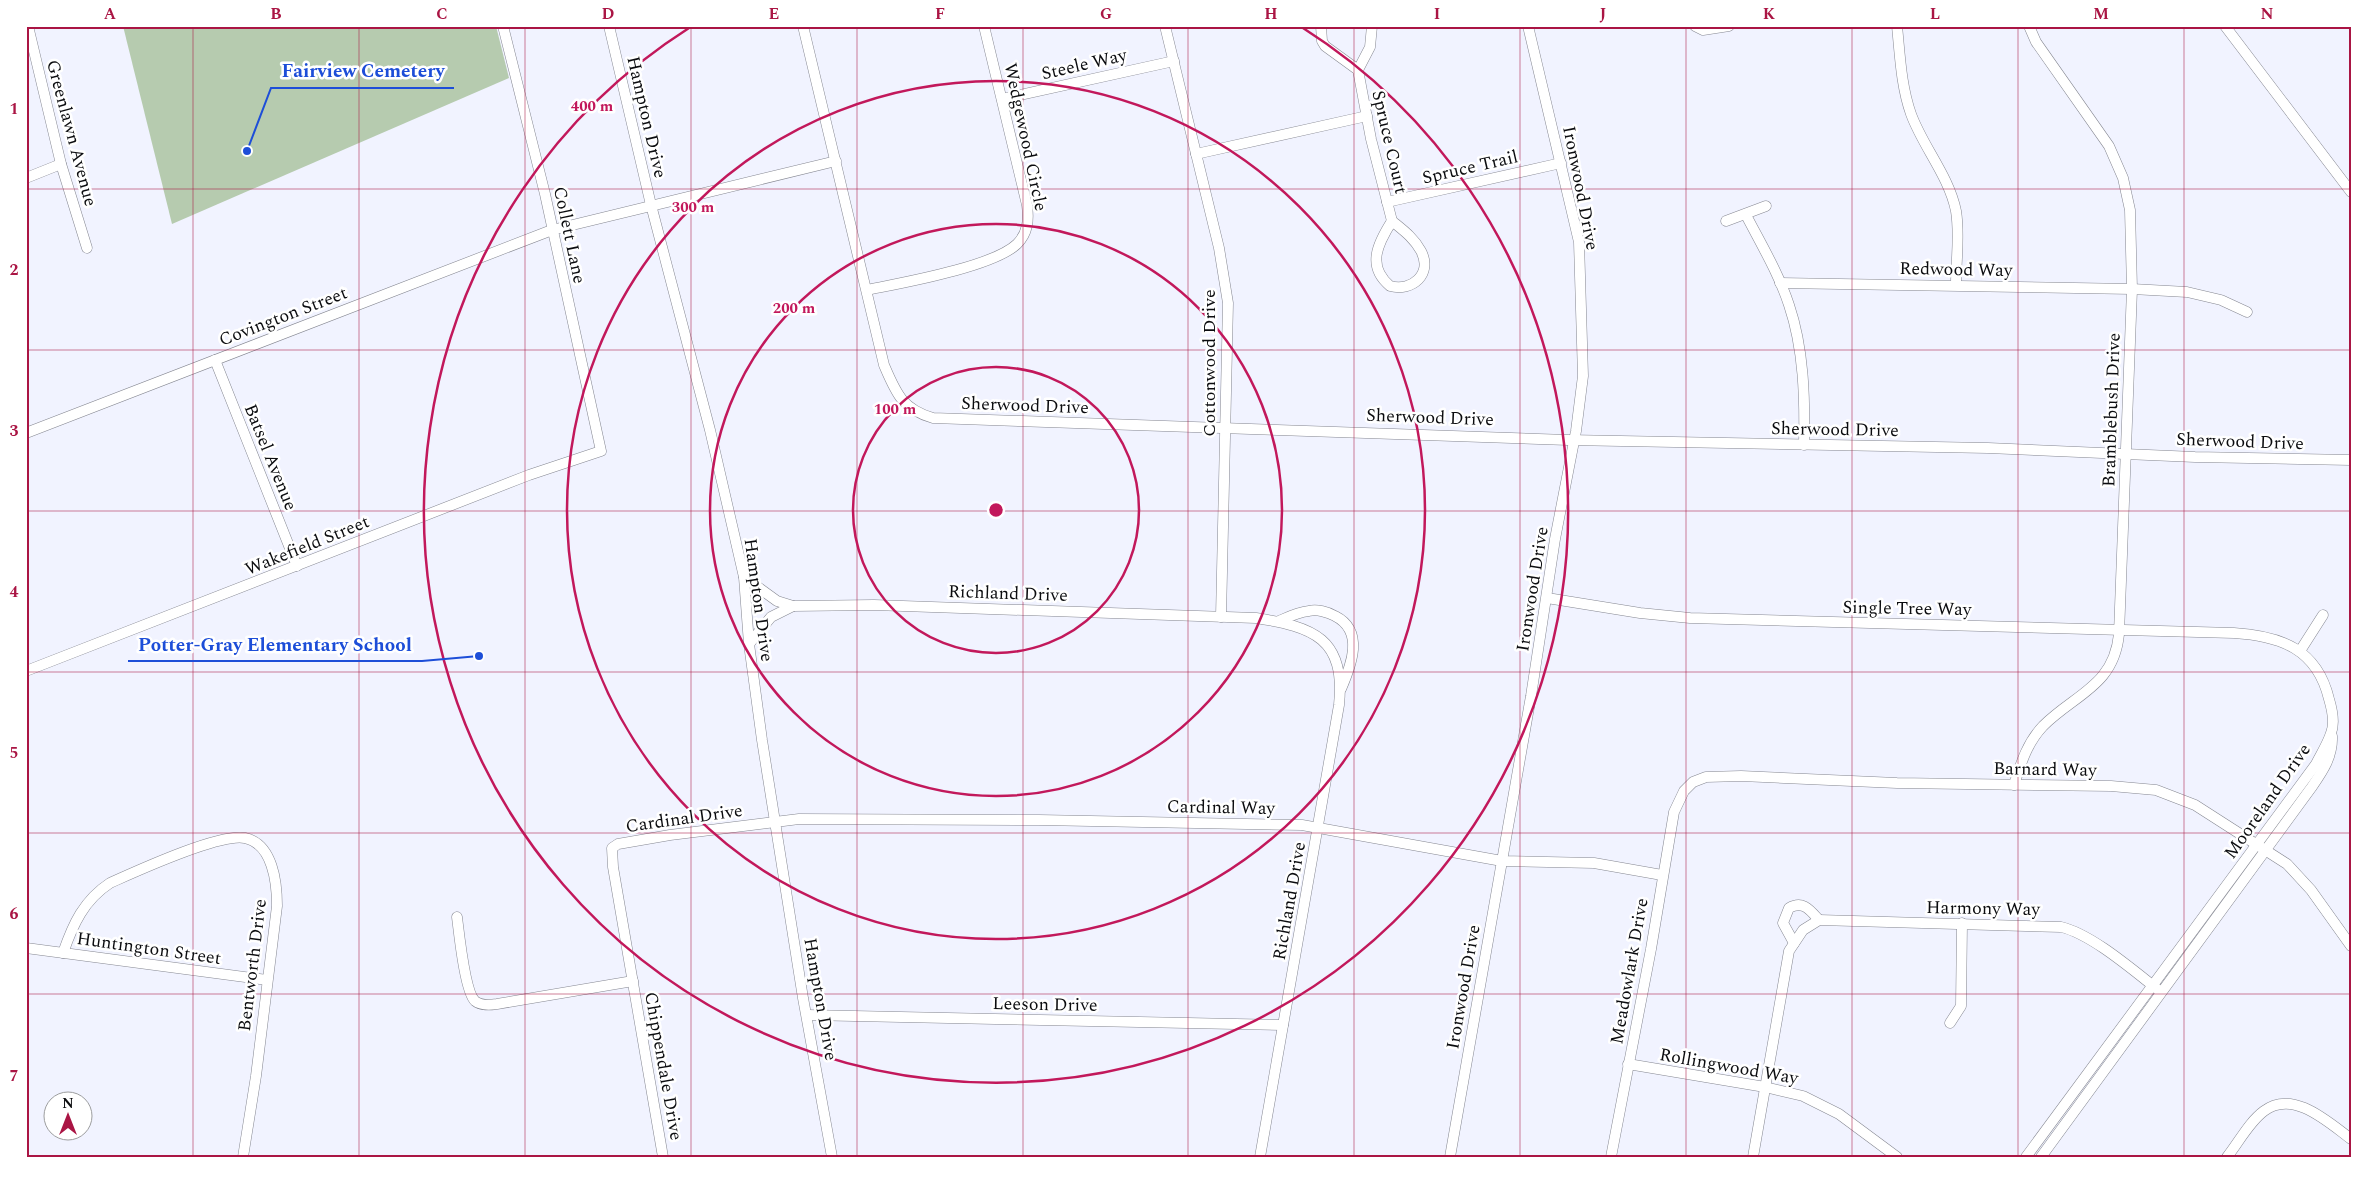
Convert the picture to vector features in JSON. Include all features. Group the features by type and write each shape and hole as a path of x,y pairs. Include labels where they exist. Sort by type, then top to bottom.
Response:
{"street":[{"name":"Greenlawn Avenue","path":"28,26 61,164 87,248"},
{"name":"Collett Lane","path":"503,26 552,230 601,451"},
{"name":"Hampton Drive","path":"608,26 744,577 749,644 775,821 832,1157"},
{"name":"Sherwood Drive","path":"802,26 880,350 889,378 899,398 921,414 933,418 1575,440 1988,448 2351,460"},
{"name":"Wedgewood Circle","path":"866,290 938,275 996,258 1007,253 1021,240 1028,226 1028,214 984,26"},
{"name":"Cottonwood Drive","path":"1165,26 1226,285 1228,303 1221,617"},
{"path":"1321,26 1322,41 1325,46 1358,70 1370,47 1372,26"},
{"name":"Ironwood Drive","path":"1450,1157 1502,861 1555,539 1575,440 1583,369 1579,242 1528,26"},
{"path":"1695,26 1703,30 1729,26"},
{"path":"1897,26 1901,70 1911,114 1949,190 1956,211 1956,284"},
{"name":"Bramblebush Drive","path":"2014,784 2023,756 2036,735 2052,718 2093,688 2104,675 2116,652 2119,630 2132,289 2130,210 2128,194 2117,162 2099,131 2036,42 2030,26"},
{"path":"2225,26 2351,192"},
{"name":"Steele Way","path":"1002,99 1174,61"},
{"name":"Spruce Court","path":"1358,70 1392,221"},
{"path":"1196,154 1367,116"},
{"name":"Covington Street","path":"26,433 552,230 836,161"},
{"name":"Spruce Trail","path":"1387,202 1561,163"},
{"path":"26,178 61,164"},
{"path":"1726,220 1746,215 1766,206"},
{"path":"1746,215 1780,283 1792,316 1803,390 1804,445"},
{"path":"1392,221 1412,237 1424,259 1423,274 1416,283 1407,287 1390,286 1381,276 1376,265 1376,251 1392,221"},
{"name":"Redwood Way","path":"1780,283 1956,284 2187,292 2220,300 2247,312"},
{"name":"Batsel Avenue","path":"215,360 297,566"},
{"name":"Wakefield Street","path":"26,671 529,475 601,451"},
{"name":"Richland Drive","path":"744,577 777,601 794,606 865,605 1256,618 1299,626 1314,633 1332,652 1337,664 1340,692 1260,1157"},
{"name":"Single Tree Way","path":"1546,598 1640,613 1699,619 2228,632 2268,637"},
{"name":"Richland Drive","path":"749,644 771,617 794,606"},
{"path":"1279,621 1309,610 1331,614 1345,624 1352,636 1354,649 1348,673 1340,692"},
{"path":"2300,651 2324,615"},
{"name":"Mooreland Drive","path":"2026,1157 2152,985 2323,769 2331,751 2332,730 2330,701 2322,679 2308,658 2300,651 2268,637"},
{"name":"Barnard Way","path":"1683,792 1700,780 1722,776 1897,783 2112,786 2170,793 2195,805 2287,864 2303,880 2351,946"},
{"name":"Meadowlark Drive","path":"1611,1157 1651,949 1674,812 1683,792"},
{"name":"Cardinal Way","path":"775,821 827,819 1039,820 1318,827 1502,861 1594,863 1662,875"},
{"name":"Cardinal Drive","path":"633,981 613,867 613,847 618,844 670,835 775,821"},
{"name":"Bentworth Drive","path":"63,953 72,927 83,907 110,882 211,843 234,838 245,838 262,849 273,869 276,880 276,906 243,1157"},
{"name":"Mooreland Drive","path":"2041,1157 2161,992 2262,847"},
{"path":"1753,1157 1788,954 1803,930 1819,920 1806,906 1798,905 1789,908 1783,922 1794,942"},
{"path":"456,917 469,990 475,1001 481,1004 497,1004 633,981"},
{"name":"Harmony Way","path":"1819,920 2051,925 2070,928 2092,940 2161,992"},
{"path":"1950,1023 1960,1006 1962,924"},
{"name":"Huntington Street","path":"26,948 267,980"},
{"name":"Chippendale Drive","path":"633,981 663,1157"},
{"name":"Leeson Drive","path":"807,1015 1283,1025"},
{"name":"Rollingwood Way","path":"1628,1064 1765,1087 1803,1096 1827,1107 1896,1157"},
{"path":"2227,1157 2257,1118 2271,1106 2280,1104 2290,1103 2309,1110 2351,1139"}],"green space":[{"path":"123,26 496,26 509,78 172,224"}],"place":[{"name":"Fairview Cemetery","path":"247,151"},
{"name":"Potter-Gray Elementary School","path":"479,656"}]}
